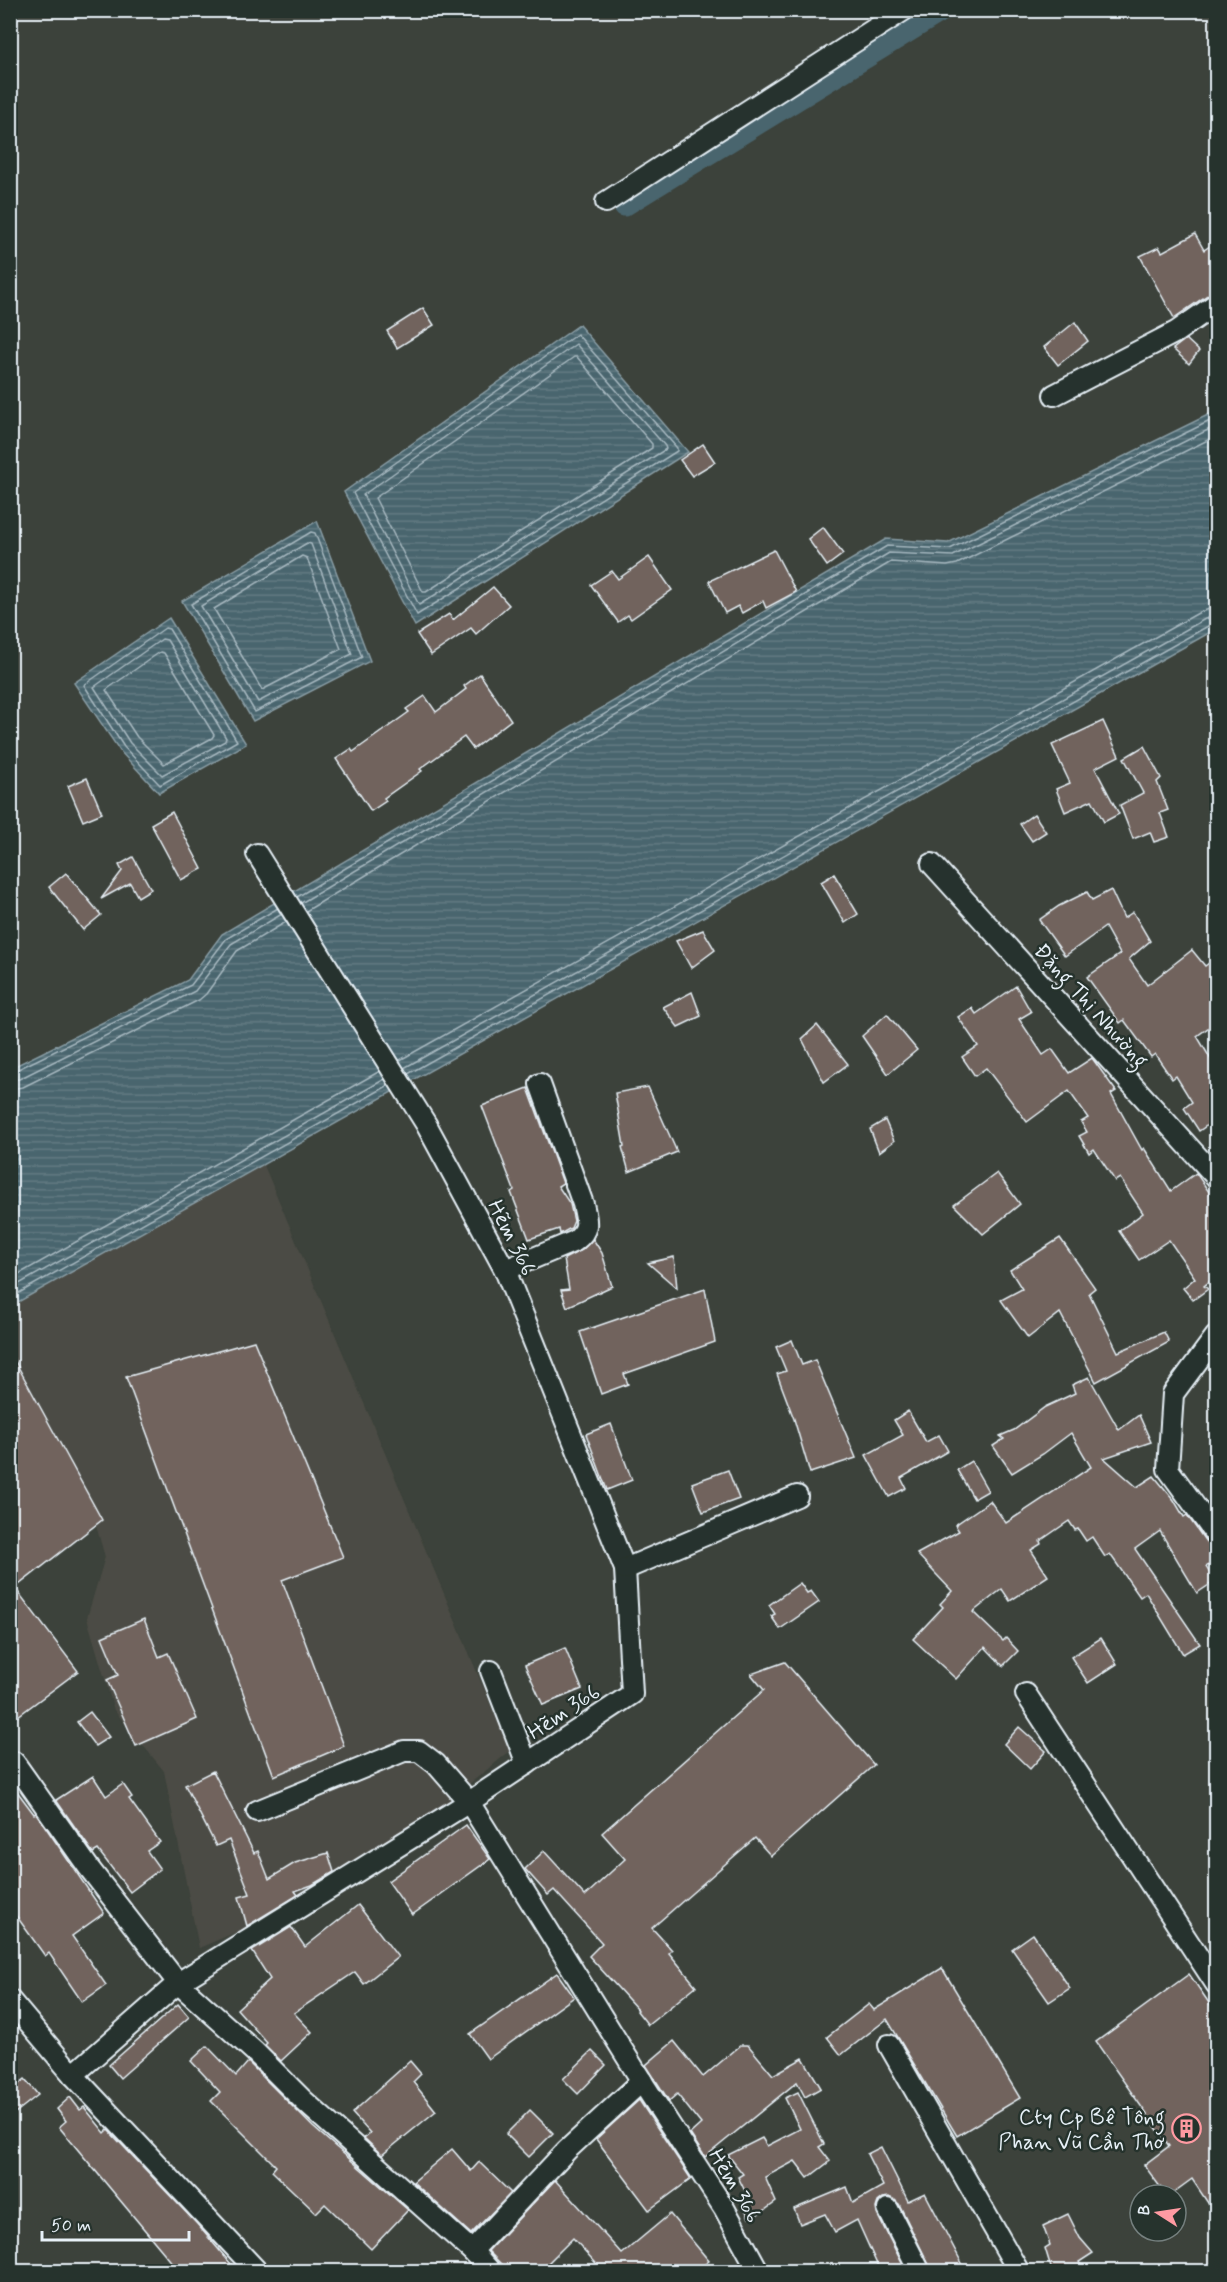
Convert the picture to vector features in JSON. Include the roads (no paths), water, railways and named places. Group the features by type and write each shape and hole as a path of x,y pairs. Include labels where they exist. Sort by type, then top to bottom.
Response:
{"street":[{"path":"606,202 904,10"},
{"path":"1054,395 1176,332 1216,304"},
{"name":"Hẽm 366","path":"257,854 426,1124 505,1270 625,1569 632,1694 469,1802 642,2081 724,2208 759,2271"},
{"name":"Đặng Thị Nhường","path":"932,864 1216,1177"},
{"path":"505,1270 575,1241 582,1235 588,1222 540,1084"},
{"path":"1216,1336 1173,1394 1168,1469 1216,1535"},
{"path":"625,1569 797,1496"},
{"path":"491,1671 527,1764"},
{"path":"1026,1694 1216,1984"},
{"path":"73,2074 178,1983 469,1802 428,1758 419,1751 404,1751 257,1811"},
{"path":"14,1762 89,1868 178,1983 492,2271"},
{"path":"10,2000 73,2074 258,2271"},
{"path":"889,2045 1019,2271"},
{"path":"471,2251 567,2150 642,2081"},
{"path":"888,2209 920,2271"}],"water":[{"path":"579,325 688,452 415,626 344,492"},
{"path":"1216,411 1216,629 11,1306 11,1068 188,980 222,934 886,539 948,543"},
{"path":"317,521 370,661 253,721 182,601"},
{"path":"169,618 246,744 159,793 120,751 74,683"}],"waterway":[{"path":"624,206 944,10"}],"place":[{"name":"Cty Cp Bê Tông Phan Vũ Cần Thơ","path":"1186,2129"}]}
